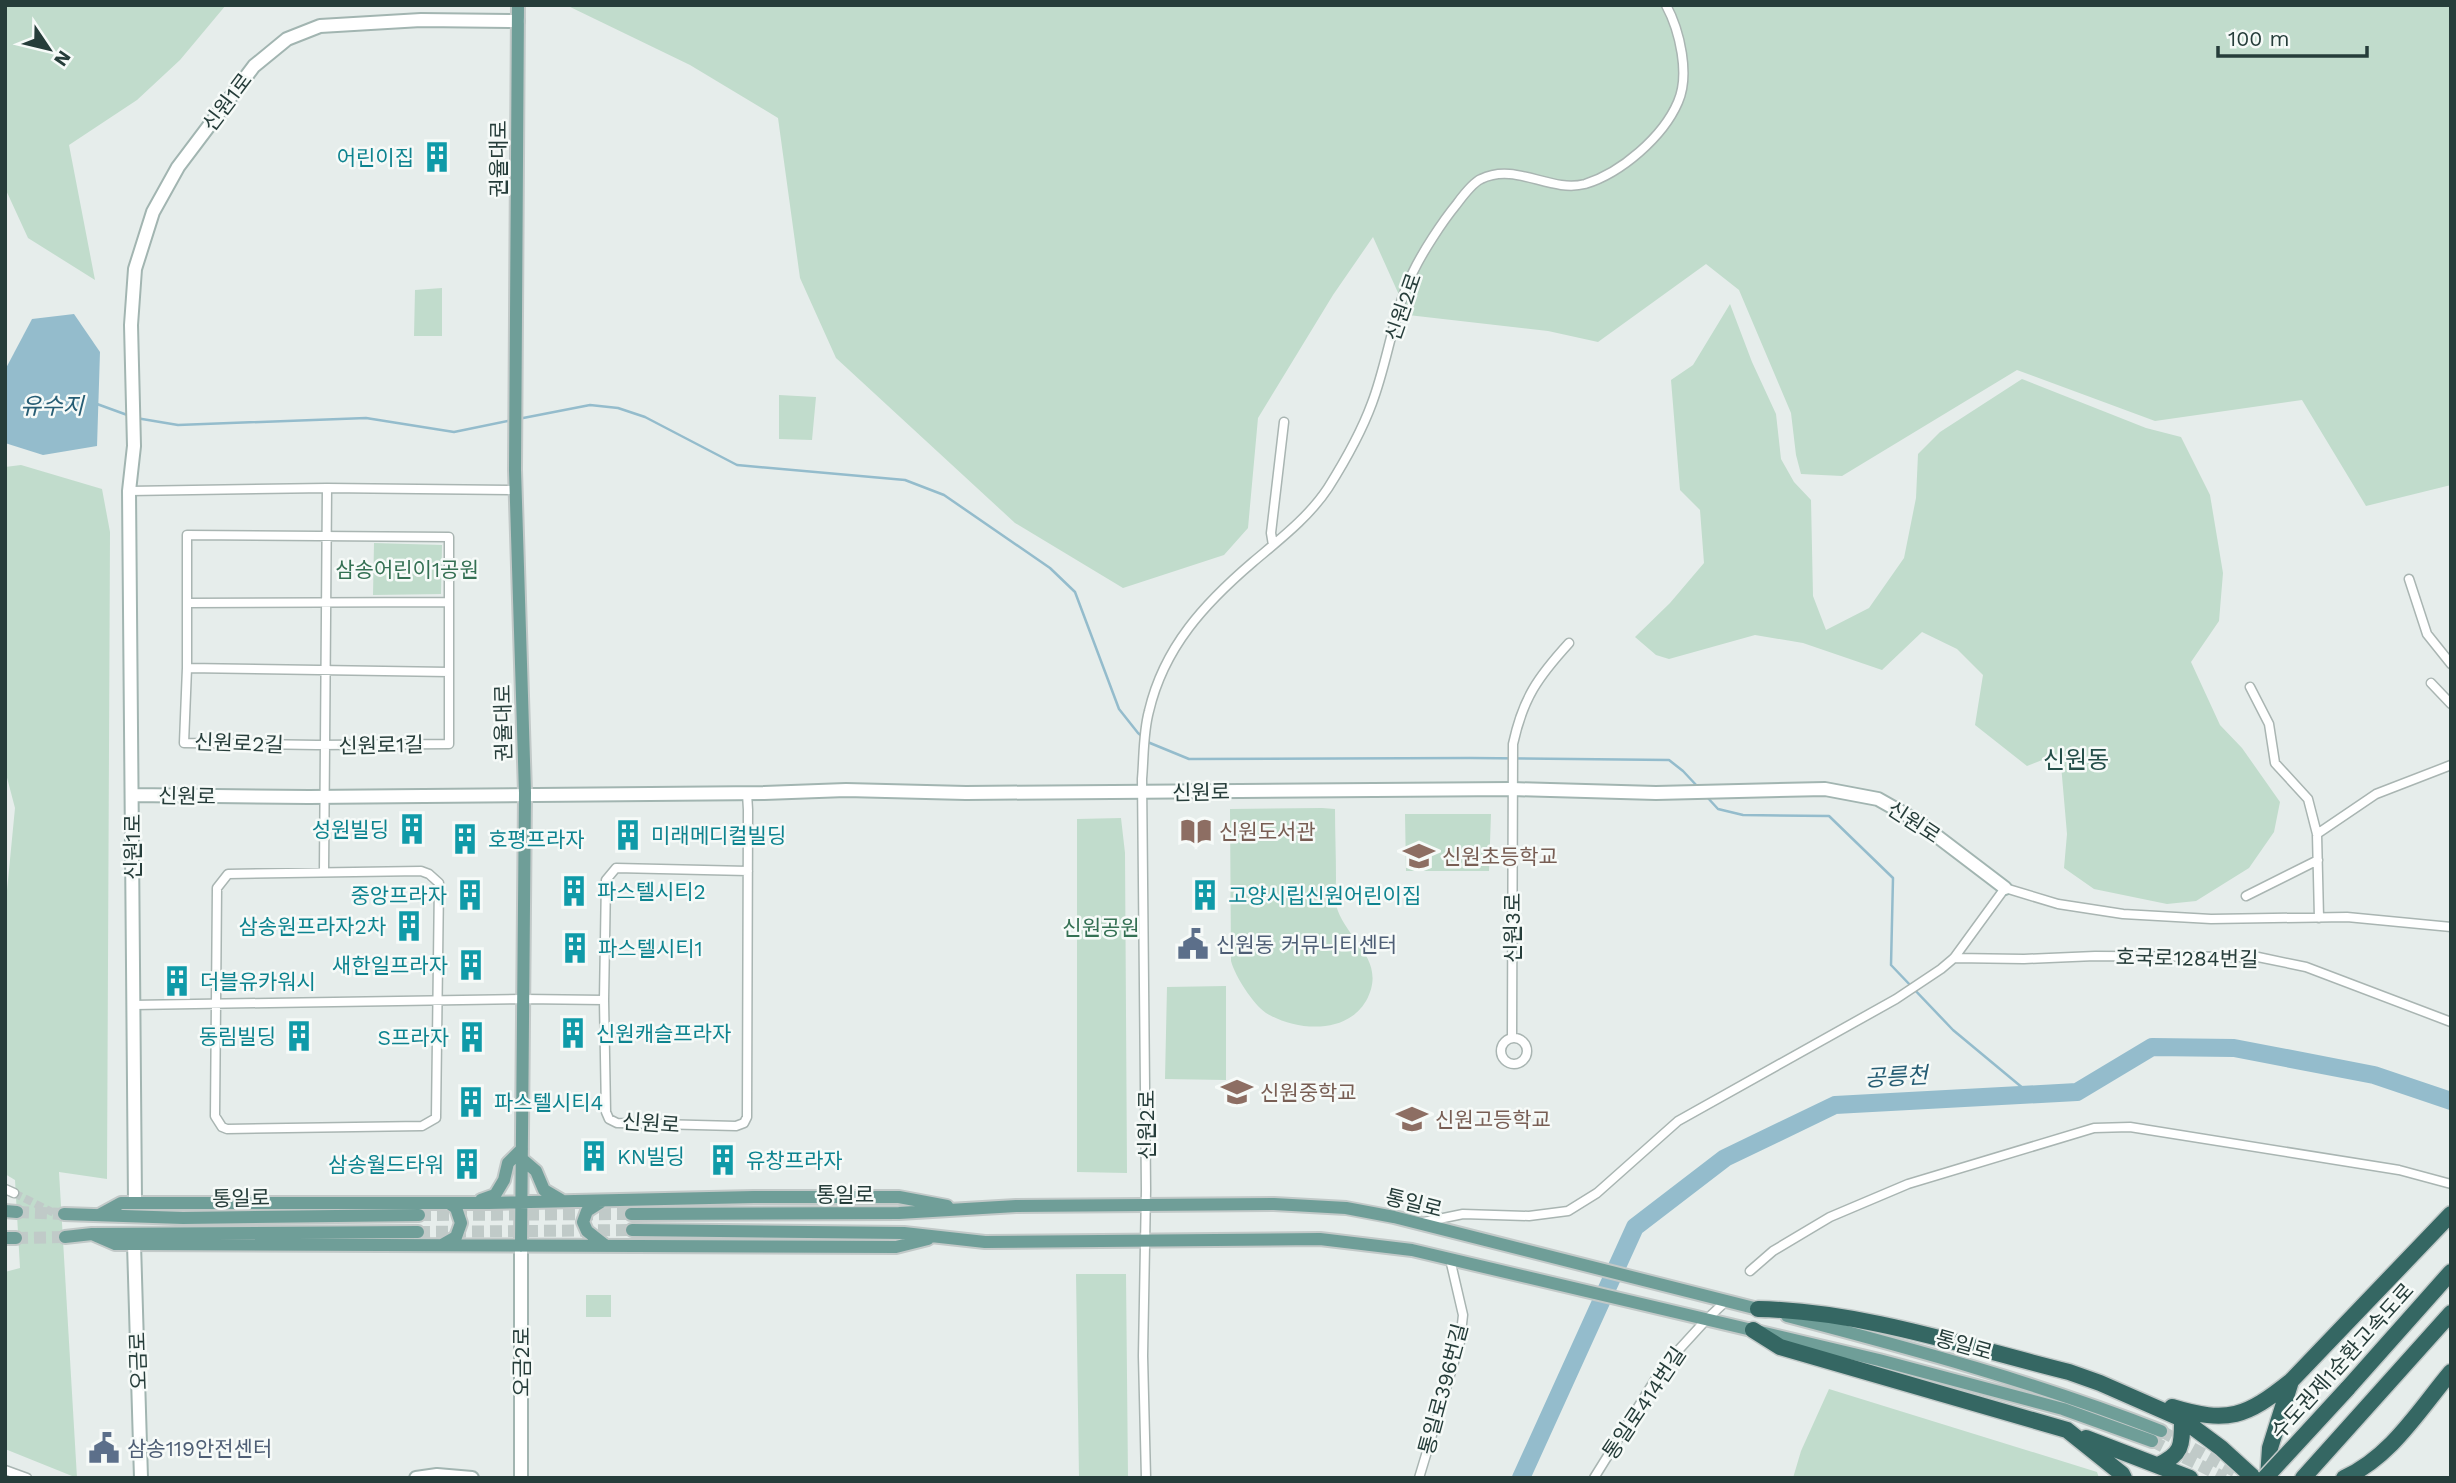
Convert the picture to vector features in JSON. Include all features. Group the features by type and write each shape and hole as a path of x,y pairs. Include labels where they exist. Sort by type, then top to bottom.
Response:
{"highway":[{"path":"1758,1309 1854,1318 2069,1372 2206,1416 2230,1417 2263,1404 2291,1381 2451,1214"},
{"name":"수도권제1순환고속도로","path":"2267,1478 2451,1272"},
{"path":"2303,1478 2451,1313"},
{"path":"1753,1330 1780,1347 2067,1430 2190,1478"},
{"path":"2344,1478 2370,1464 2389,1447 2451,1374"},
{"path":"2375,1478 2451,1374"},
{"path":"2267,1478 2270,1448 2291,1381"},
{"path":"2100,1383 2182,1419 2221,1448 2254,1478"},
{"path":"2158,1465 2172,1459 2180,1450 2182,1419"},
{"path":"2067,1430 2124,1478"}],"main road":[{"name":"권율대로","path":"518,5 516,490 524,793 521,1246"},
{"path":"475,1203 495,1195 504,1180 508,1163 522,1154 536,1171 539,1184 544,1190 564,1202"},
{"path":"99,1215 121,1203 135,1202 521,1203 754,1197 899,1197 968,1210"},
{"path":"601,1202 587,1211 583,1222 587,1231 606,1246"},
{"path":"442,1245 456,1237 461,1223 456,1208 449,1203"},
{"name":"통일로","path":"631,1214 885,1213 1016,1206 1308,1205 1346,1208 1887,1342 2065,1395 2157,1436 1879,1360 1412,1250 1320,1239 985,1242 904,1233 632,1230"},
{"name":"통일로","path":"64,1214 183,1218 419,1215"},
{"name":"통일로","path":"65,1237 92,1234 418,1232"},
{"path":"92,1234 114,1244 896,1247 939,1236"}],"street":[{"name":"신원2로","path":"1146,1478 1143,1356 1146,1002 1142,793 1149,710 1177,642 1199,612 1295,526 1326,491 1371,404 1413,271 1455,206 1479,180 1494,175 1517,174 1558,185 1583,184 1615,171 1651,143 1679,102 1682,77 1681,43 1666,5"},
{"name":"신원1로","path":"135,1202 130,491 134,446 131,325 135,268 153,212 178,167 254,66 287,39 320,26 421,20 518,21"},
{"path":"1273,545 1273,520 1284,422"},
{"path":"324,872 327,488"},
{"path":"130,491 327,488 516,490"},
{"name":"신원로2길","path":"326,745 184,743 187,535 327,536"},
{"name":"신원로1길","path":"326,745 449,744 449,537 327,536"},
{"path":"2409,579 2427,634 2451,664"},
{"path":"187,603 449,602"},
{"name":"신원3로","path":"1511,1038 1513,744 1527,699 1537,679 1569,643"},
{"path":"187,668 449,672"},
{"path":"2431,682 2451,704"},
{"path":"2250,687 2269,724 2275,763 2308,799 2317,834 2319,918"},
{"path":"2317,834 2376,794 2451,765"},
{"name":"신원로","path":"132,795 326,796 846,790 1142,793 1512,783 1656,793 1825,789 1878,799 1917,821 2005,888"},
{"name":"신원로","path":"747,793 748,871 747,1117 744,1123 736,1126 617,1123 609,1119 606,1112 604,1000 606,880 616,868 748,871"},
{"path":"2246,896 2318,860"},
{"path":"421,871 429,874 439,883 438,1000 436,1118 422,1126 227,1129 222,1127 215,1115 217,888 228,874 421,871"},
{"path":"1419,1224 1464,1213 1529,1216 1568,1211 1597,1193 1678,1121 1896,999 1941,969 1954,958 2005,888"},
{"name":"호국로1284번길","path":"2005,888 2058,904 2123,914 2211,919 2347,917 2451,927"},
{"name":"호국로1284번길","path":"1954,958 2258,957 2306,967 2451,1022"},
{"path":"133,1004 604,1000"},
{"path":"1750,1272 1773,1251 1830,1217 1908,1184 2094,1128 2130,1127 2399,1170 2451,1184"},
{"path":"5,1189 15,1193"},
{"name":"오금로","path":"134,1244 141,1478"},
{"name":"오금2로","path":"521,1246 521,1478"},
{"name":"통일로396번길","path":"1419,1478 1460,1342 1463,1315 1450,1259"},
{"name":"통일로414번길","path":"1594,1478 1663,1367 1726,1301"},
{"path":"5,1470 27,1478"},
{"path":"416,1478 437,1475 472,1478"}],"green space":[{"path":"5,5 226,5 180,60 137,100 69,145 95,280 28,238 5,188"},
{"path":"566,5 2451,5 2451,485 2366,506 2302,400 2155,421 2017,370 1842,476 1801,474 1791,413 1739,290 1706,264 1598,342 1548,331 1408,315 1373,237 1333,295 1258,418 1248,528 1224,555 1123,588 1015,523 836,358 800,278 778,118 690,65"},
{"path":"442,288 442,336 414,336 415,290"},
{"path":"1730,304 1776,414 1781,459 1794,482 1811,500 1813,596 1826,630 1869,608 1904,558 1916,498 1918,454 1940,432 2022,379 2146,428 2181,437 2210,495 2223,573 2219,621 2191,662 2220,725 2242,748 2280,802 2274,832 2249,868 2196,901 2167,904 2094,889 2064,868 2067,834 2060,753 2027,766 1975,725 1983,675 1957,649 1922,632 1882,670 1803,643 1755,635 1669,659 1656,655 1635,637 1670,603 1704,563 1700,510 1680,490 1671,380 1693,365"},
{"path":"779,395 816,397 812,440 779,439"},
{"path":"21,465 102,489 110,532 107,1179 59,1172 77,1478 5,1449 5,1272 20,1268 15,1180 5,1174 5,911 15,808 5,770 5,467"},
{"name":"삼송어린이1공원","path":"374,543 442,545 441,594 373,595"},
{"path":"1230,809 1335,809 1336,905 1369,961 1372,986 1366,1001 1346,1020 1306,1026 1291,1024 1261,1009 1240,982 1233,967"},
{"path":"1405,814 1491,814 1489,871 1406,871"},
{"name":"신원공원","path":"1121,818 1125,853 1127,1173 1077,1172 1077,819"},
{"path":"1226,986 1226,1080 1165,1079 1167,987"},
{"path":"1076,1274 1126,1274 1128,1478 1079,1478"},
{"path":"586,1295 611,1295 611,1317 586,1317"},
{"path":"1829,1389 2097,1472 2099,1478 1793,1478 1801,1451"}],"water":[{"name":"유수지","path":"74,314 100,352 97,446 43,455 5,443 5,370 32,319"}],"waterway":[{"path":"97,404 130,416"},
{"path":"518,419 590,405 618,408 645,417 737,465 905,480 944,495 1050,568 1075,592 1119,709 1138,733 1150,743 1189,759 1669,760 1698,787"},
{"path":"136,418 178,425 366,418 454,432 512,420"},
{"path":"1707,797 1718,809 1743,815 1829,816 1893,878 1891,965 1953,1030 2030,1094"},
{"name":"공릉천","path":"1521,1478 1635,1227 1725,1158 1835,1105 2077,1092 2152,1047 2234,1048 2374,1075 2451,1101"}],"tunnel":[{"path":"14,1193 54,1213"},
{"path":"17,1212 64,1214"},
{"path":"419,1215 631,1214"},
{"path":"418,1232 632,1230"},
{"path":"16,1238 65,1237"},
{"path":"2161,1431 2247,1478"},
{"path":"2152,1441 2225,1478"}],"place":[{"name":"어린이집","path":"437,157"},
{"name":"성원빌딩","path":"412,829"},
{"name":"신원도서관","path":"1196,831"},
{"name":"미래메디컬빌딩","path":"628,835"},
{"name":"호평프라자","path":"465,839"},
{"name":"신원초등학교","path":"1419,856"},
{"name":"파스텔시티2","path":"574,891"},
{"name":"중앙프라자","path":"470,895"},
{"name":"고양시립신원어린이집","path":"1205,895"},
{"name":"삼송원프라자2차","path":"409,926"},
{"name":"신원동 커뮤니티센터","path":"1193,944"},
{"name":"파스텔시티1","path":"575,948"},
{"name":"새한일프라자","path":"471,965"},
{"name":"더블유카워시","path":"177,981"},
{"name":"신원캐슬프라자","path":"573,1033"},
{"name":"동림빌딩","path":"299,1036"},
{"name":"S프라자","path":"472,1037"},
{"name":"신원중학교","path":"1237,1092"},
{"name":"파스텔시티4","path":"471,1102"},
{"name":"신원고등학교","path":"1412,1119"},
{"name":"KN빌딩","path":"594,1156"},
{"name":"유창프라자","path":"723,1160"},
{"name":"삼송월드타워","path":"467,1164"},
{"name":"삼송119안전센터","path":"104,1448"}],"district":[{"name":"신원동","path":"2076,760"}]}
